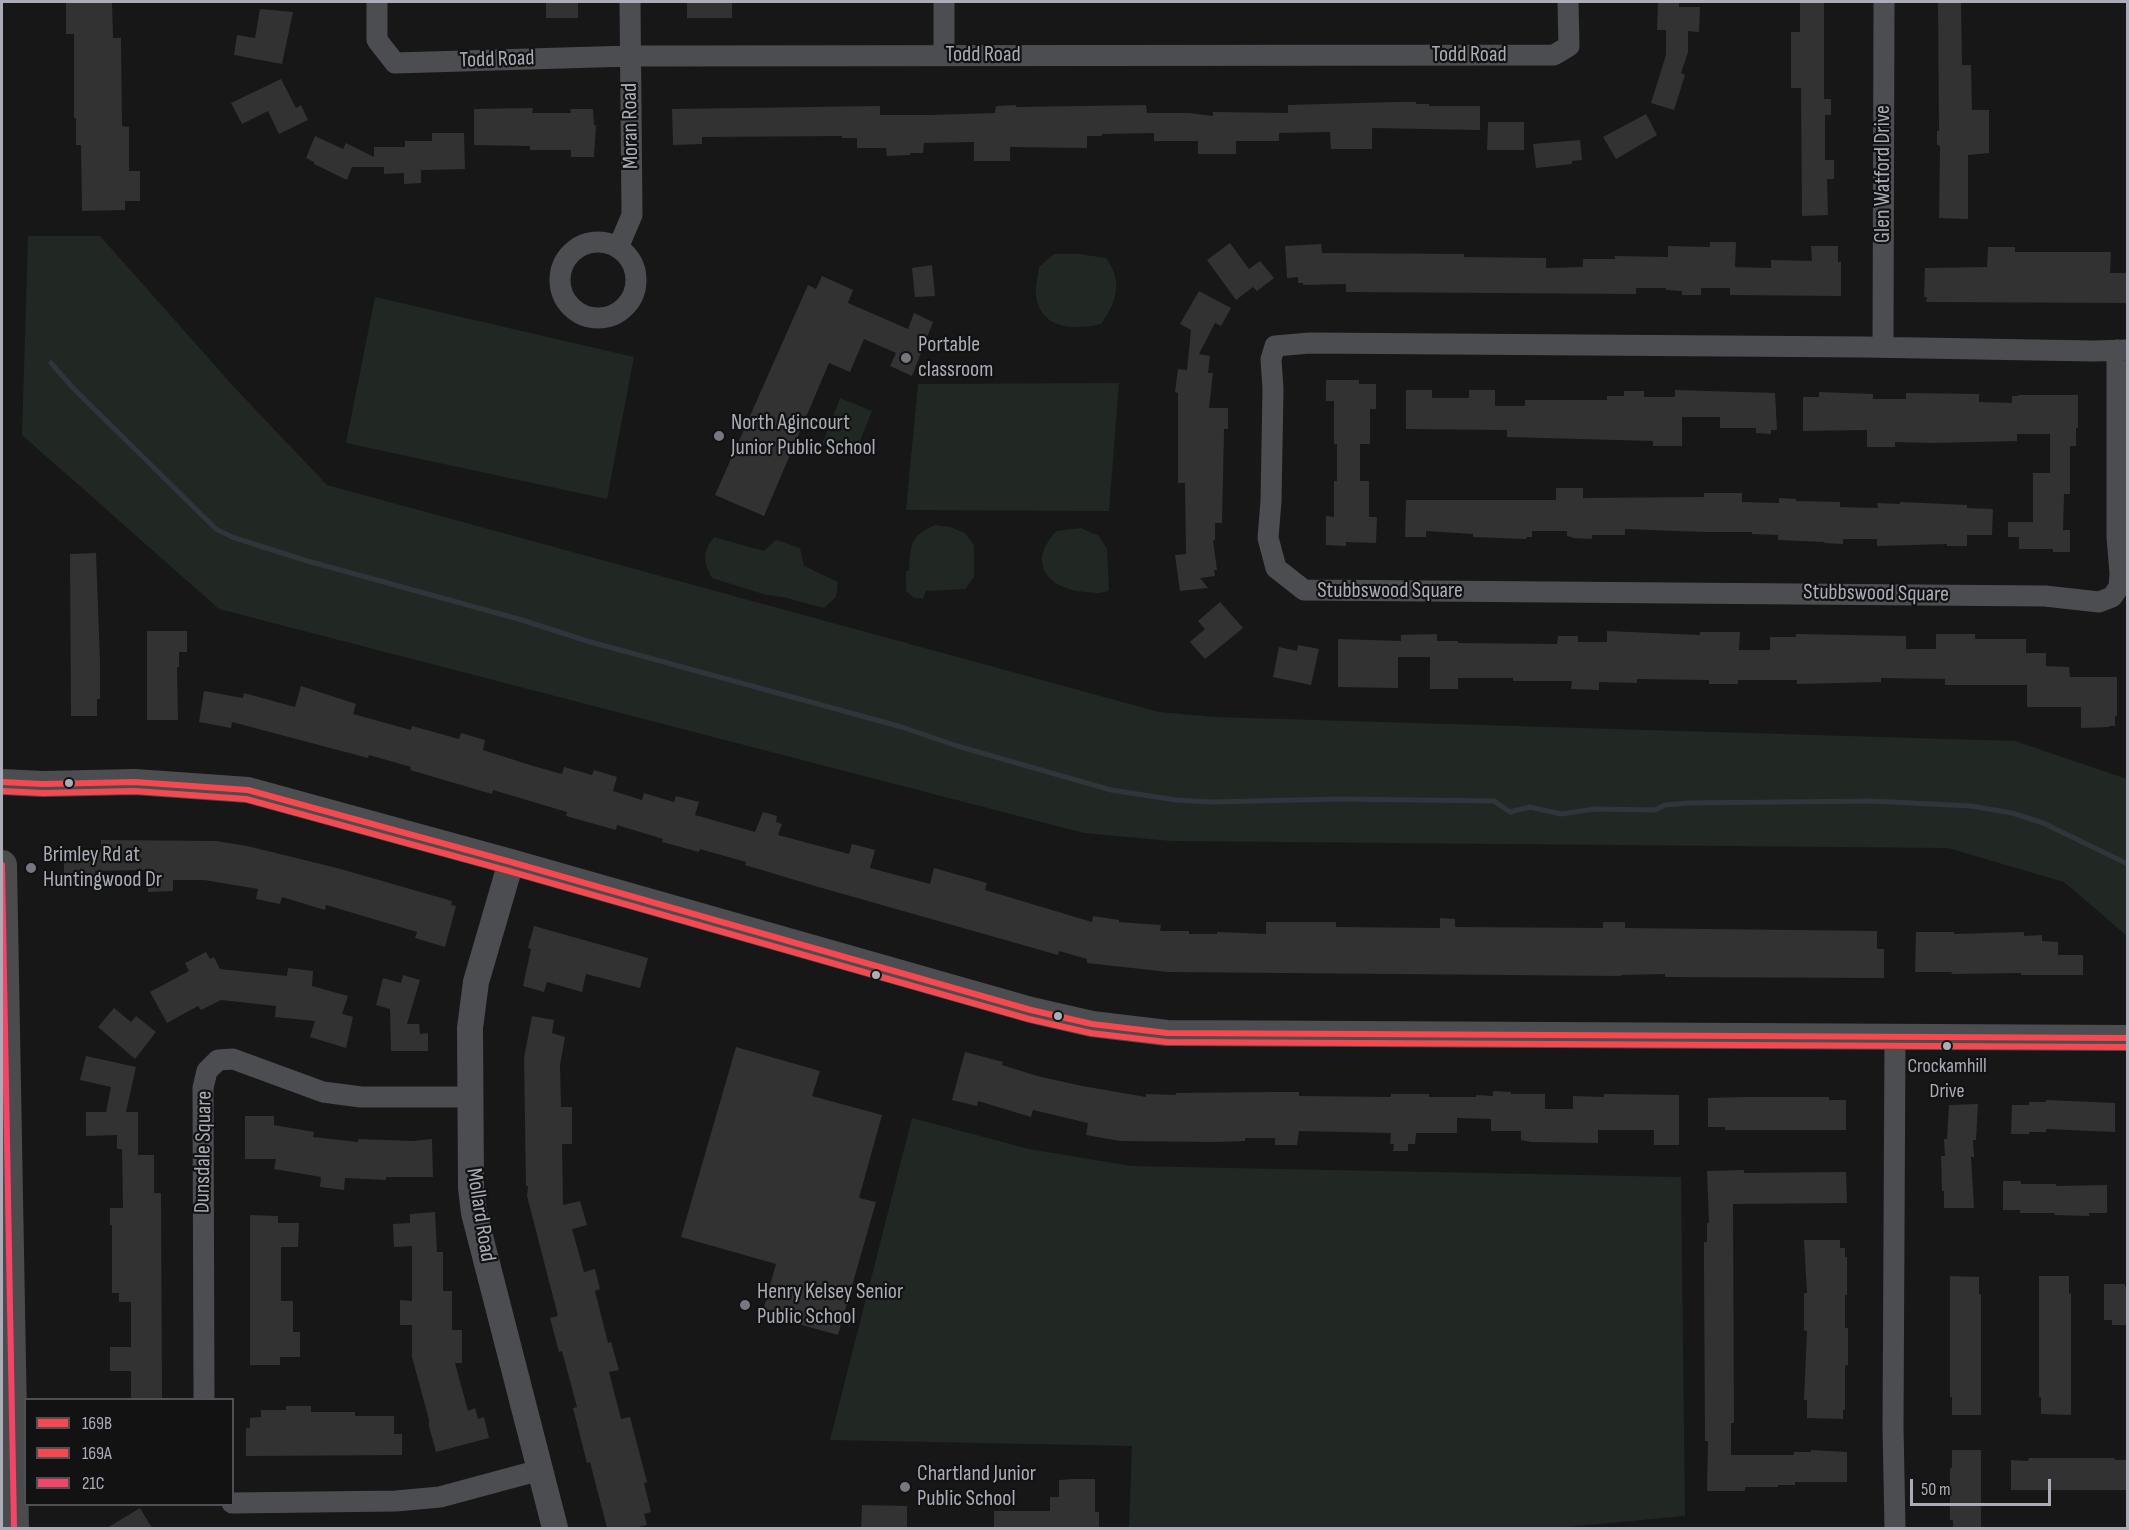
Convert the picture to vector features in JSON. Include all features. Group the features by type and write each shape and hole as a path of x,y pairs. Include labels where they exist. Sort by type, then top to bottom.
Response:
{"main road":[{"path":"2,865 14,1528"}],"street":[{"name":"Todd Road","path":"377,2 377,40 395,63 630,56 1554,55 1569,46 1568,2"},
{"name":"Moran Road","path":"618,248 632,215 630,2"},
{"path":"944,2 944,54"},
{"name":"Glen Watford Drive","path":"1883,347 1884,2"},
{"name":"Stubbswood Square","path":"1310,343 2122,350 2119,587 2112,597 2099,602 2045,596 1304,590 1276,568 1271,555 1268,538 1273,389 1271,359 1275,346 1310,343"},
{"path":"2,782 44,784 135,782 248,790 511,862 1030,1010 1092,1024 1124,1028 1167,1033 2127,1038"},
{"name":"Mollard Road","path":"511,862 472,1001 471,1188 474,1213 555,1528"},
{"path":"1895,1038 1893,1427 1896,1528"},
{"name":"Dunsdale Square","path":"204,1398 203,1088 207,1071 218,1060 233,1059 323,1092 361,1097 470,1097"},
{"path":"234,1503 396,1501 440,1497 540,1470"}],"shaded area":[{"path":"28,236 100,236 234,387 327,485 1159,712 1215,717 2015,741 2127,779 2127,936 2064,882 1948,848 1171,841 1084,833 219,609 22,435"},
{"path":"1054,254 1079,254 1106,258 1115,275 1116,291 1111,308 1101,324 1070,327 1045,316 1036,296 1039,267"},
{"path":"375,297 634,357 607,499 346,443"},
{"path":"1119,383 1109,511 906,510 918,384"},
{"path":"840,398 872,411 854,456 822,444"},
{"path":"935,525 950,527 965,533 974,545 974,577 965,589 926,591 923,599 914,598 906,591 906,571 909,571 911,548 920,533"},
{"path":"1081,528 1099,536 1107,549 1109,590 1093,593 1065,588 1052,580 1043,568 1043,552 1056,531"},
{"path":"714,537 764,551 776,540 800,548 804,566 838,582 836,597 824,608 766,595 712,578 705,557 707,548"},
{"path":"912,1118 1029,1149 1131,1166 1681,1177 1685,1516 1556,1528 1129,1528 1132,1446 830,1440"}],"building":[{"path":"66,2 112,2 113,38 121,38 122,126 129,127 129,171 140,171 140,201 125,201 125,210 82,211 81,145 76,145 76,118 74,118 74,34 66,34"},
{"path":"546,2 578,3 578,18 546,18"},
{"path":"687,2 732,2 732,18 687,18"},
{"path":"1658,2 1679,2 1679,7 1700,7 1699,32 1688,31 1688,52 1681,73 1685,75 1674,110 1651,103 1666,55 1666,30 1657,30"},
{"path":"1800,2 1824,2 1824,99 1831,99 1831,115 1825,115 1825,160 1834,160 1834,179 1827,179 1828,215 1802,216 1801,88 1791,88 1791,32 1800,32"},
{"path":"1938,2 1961,2 1962,65 1971,65 1972,110 1989,110 1989,153 1968,155 1968,219 1939,218"},
{"path":"260,9 293,12 282,64 234,55 237,35 255,38"},
{"path":"281,79 296,108 301,105 308,120 279,134 268,111 242,124 231,103"},
{"path":"1416,102 1416,104 1429,104 1429,106 1480,106 1480,130 1372,128 1372,149 1331,149 1330,132 1279,133 1279,141 1236,141 1236,154 1198,154 1198,141 1154,141 1154,133 1102,134 1102,136 1087,136 1087,148 1010,147 1010,161 974,161 974,142 924,143 923,153 887,156 886,148 857,148 857,138 842,138 842,136 702,137 702,144 673,145 672,109 880,106 880,115 931,115 995,113 996,106 1016,105 1016,107 1146,105 1147,113 1189,113 1213,116 1213,112 1288,113 1288,105"},
{"path":"533,108 532,113 571,113 570,109 593,109 594,125 596,125 594,157 571,157 571,150 530,150 530,146 474,145 474,109"},
{"path":"1646,114 1657,135 1616,159 1603,137"},
{"path":"1488,122 1524,122 1524,150 1487,150"},
{"path":"432,133 464,133 465,169 421,170 421,183 404,184 404,173 384,174 384,167 352,167 347,180 306,158 315,136 343,149 346,143 374,157 374,147 405,147 405,141 432,141"},
{"path":"1580,140 1582,160 1572,161 1572,164 1536,168 1533,144"},
{"path":"1710,242 1736,242 1735,267 1771,268 1771,260 1812,261 1811,246 1838,246 1838,262 1841,262 1841,296 1730,295 1730,288 1701,288 1701,295 1682,295 1682,291 1666,290 1666,288 1636,288 1636,294 1346,292 1346,284 1303,285 1303,283 1298,283 1298,277 1287,278 1285,246 1321,244 1322,253 1464,254 1464,257 1546,258 1546,268 1583,267 1583,259 1615,259 1615,256 1668,257 1668,246 1710,247"},
{"path":"1230,243 1249,269 1260,261 1274,278 1257,291 1253,287 1236,300 1207,260"},
{"path":"1988,247 2015,247 2015,252 2111,252 2110,273 2127,273 2127,303 1926,302 1927,297 1924,297 1925,268 1987,267"},
{"name":"Portable classroom","path":"932,265 935,296 915,297 912,268"},
{"path":"822,276 853,290 848,303 908,329 914,313 933,322 912,376 890,366 896,353 864,339 850,372 829,363 764,516 715,495 808,285 816,289"},
{"path":"1199,291 1231,308 1221,326 1215,323 1199,354 1210,356 1208,373 1213,373 1209,408 1228,408 1228,429 1224,429 1222,523 1215,523 1215,540 1213,540 1217,570 1214,570 1215,576 1200,578 1208,588 1180,591 1175,555 1186,554 1185,483 1178,483 1178,393 1175,392 1178,369 1187,370 1191,330 1180,324"},
{"path":"1326,380 1359,380 1359,384 1376,384 1376,409 1370,409 1370,444 1360,444 1360,481 1369,481 1369,517 1377,517 1376,543 1346,542 1346,546 1326,545 1326,516 1334,517 1337,444 1334,444 1334,401 1326,401"},
{"path":"1406,390 1432,390 1432,398 1469,398 1469,390 1495,390 1495,406 1525,406 1525,400 1607,400 1607,396 1624,396 1624,391 1644,391 1644,397 1675,397 1675,390 1775,393 1777,430 1771,430 1771,434 1756,433 1756,428 1720,428 1720,417 1682,417 1682,446 1653,446 1653,441 1507,437 1507,430 1406,429"},
{"path":"1819,392 1873,394 1873,399 1906,399 1906,393 1979,394 1979,402 2012,403 2012,396 2018,395 2078,395 2076,446 2070,446 2070,494 2064,494 2063,530 2070,530 2070,552 2053,552 2053,549 2019,549 2019,537 2008,537 2008,522 2033,522 2033,473 2050,473 2050,434 2017,434 2017,441 1895,442 1895,447 1867,447 1867,430 1803,431 1803,397 1819,397"},
{"path":"1556,488 1583,488 1583,498 1704,497 1704,493 1742,493 1742,502 1779,503 1779,498 1796,499 1796,501 1840,502 1840,507 1878,508 1877,503 1900,504 1900,502 1967,505 1967,508 1993,509 1992,535 1967,535 1967,546 1947,546 1947,544 1877,546 1877,539 1843,539 1843,544 1778,540 1778,535 1752,534 1752,532 1625,529 1625,535 1592,535 1592,539 1572,538 1567,536 1567,531 1532,531 1532,537 1526,539 1473,537 1473,534 1426,531 1426,537 1405,537 1406,500 1556,500"},
{"path":"96,553 100,699 97,699 97,716 71,716 70,554"},
{"path":"1220,602 1243,628 1205,659 1190,642 1205,629 1198,621"},
{"path":"147,631 187,631 187,652 179,652 179,667 177,667 178,720 147,720"},
{"path":"1607,631 1700,635 1700,632 1740,632 1739,650 1770,650 1770,637 1796,637 1796,634 1906,636 1906,649 1936,649 1936,634 1975,634 1975,639 2026,639 2026,653 2046,653 2046,666 2069,667 2070,677 2117,677 2117,716 2115,716 2115,726 2081,728 2081,707 2027,707 2027,685 1945,685 1945,679 1881,678 1881,682 1797,684 1797,680 1738,680 1738,684 1709,684 1709,680 1637,679 1637,683 1599,682 1599,690 1571,689 1572,681 1458,678 1458,689 1430,689 1430,657 1398,657 1398,688 1338,687 1338,639 1401,641 1401,635 1437,634 1437,641 1458,641 1458,643 1557,644 1558,636 1578,636 1578,642 1607,642"},
{"path":"1298,645 1319,649 1311,685 1273,677 1279,647 1297,651"},
{"path":"301,686 356,704 353,714 411,730 412,726 459,739 461,733 485,740 483,750 562,774 564,767 592,775 594,770 617,777 613,791 642,800 644,793 674,802 676,796 699,802 695,815 755,832 763,812 777,816 776,822 782,824 778,835 849,854 852,844 875,850 870,868 930,884 934,868 987,883 985,890 1092,922 1093,916 1119,920 1119,922 1161,925 1160,931 1189,931 1189,934 1217,934 1217,932 1266,934 1266,922 1336,922 1336,927 1440,928 1440,918 1455,919 1455,927 1603,928 1603,922 1625,922 1625,928 1877,931 1877,949 1884,949 1884,978 1665,977 1665,974 1621,976 1168,972 1087,963 1087,959 1059,951 1058,955 815,886 745,865 746,862 700,849 699,852 662,842 663,839 617,825 616,830 566,816 567,812 493,790 492,794 410,770 411,767 369,755 368,758 232,722 231,728 199,722 204,691 243,698 244,693 295,707"},
{"path":"101,840 216,841 247,846 337,868 452,901 451,905 456,906 445,947 415,938 417,932 326,905 325,910 282,897 280,904 256,899 258,889 204,880 173,880 173,891 148,892 148,870 95,871 95,882 64,882 64,855 75,854 75,850 101,850"},
{"path":"534,926 648,958 640,988 586,974 582,992 547,982 544,992 523,986 531,949 528,948"},
{"path":"1916,932 1954,932 1954,934 2024,932 2024,936 2042,935 2042,941 2058,942 2058,955 2083,955 2083,975 1915,972"},
{"path":"206,952 210,959 214,957 220,969 287,976 288,968 313,971 312,986 348,996 342,1014 353,1017 346,1048 310,1037 315,1021 275,1017 276,1006 221,1000 201,1010 198,1006 167,1023 150,992 189,971 185,963"},
{"path":"403,975 420,980 407,1024 419,1024 420,1034 428,1033 428,1051 391,1051 390,1009 376,1005 383,978 401,983"},
{"path":"114,1008 131,1022 136,1016 156,1032 135,1059 98,1027"},
{"path":"532,1016 554,1020 552,1033 565,1037 560,1065 561,1107 572,1107 572,1144 562,1144 563,1205 580,1201 587,1225 572,1229 584,1272 595,1269 600,1289 595,1291 608,1343 611,1342 619,1370 609,1372 621,1419 630,1417 647,1482 644,1483 651,1512 644,1514 647,1525 634,1528 607,1528 573,1408 577,1407 562,1351 559,1352 550,1318 558,1316 527,1196 528,1186 526,1186 524,1058"},
{"name":"Henry Kelsey Senior Public School","path":"736,1047 820,1071 812,1096 882,1115 859,1198 876,1202 838,1335 762,1314 776,1264 681,1237"},
{"path":"965,1052 1003,1062 1002,1065 1037,1076 1146,1097 1146,1094 1176,1095 1176,1093 1299,1092 1299,1096 1391,1097 1391,1094 1429,1094 1429,1097 1476,1097 1476,1095 1493,1096 1493,1091 1511,1092 1511,1094 1545,1094 1545,1109 1573,1109 1573,1096 1679,1095 1679,1145 1654,1145 1654,1130 1598,1130 1598,1143 1531,1142 1521,1140 1521,1131 1491,1131 1491,1119 1457,1118 1457,1133 1416,1133 1415,1144 1408,1144 1408,1151 1393,1151 1394,1144 1390,1144 1391,1133 1299,1131 1297,1145 1275,1145 1275,1138 1245,1138 1245,1141 1215,1142 1120,1141 1086,1135 1088,1123 1033,1110 1031,1117 978,1101 977,1106 952,1100"},
{"path":"86,1056 136,1067 126,1112 138,1112 138,1155 154,1155 154,1193 161,1193 162,1398 131,1398 131,1371 110,1371 110,1347 131,1347 131,1302 119,1302 119,1293 112,1293 110,1208 123,1208 122,1149 117,1149 117,1135 86,1136 86,1112 106,1112 111,1087 80,1080"},
{"path":"1829,1097 1829,1100 1846,1100 1846,1130 1725,1130 1725,1127 1708,1127 1708,1098"},
{"path":"2046,1100 2115,1103 2115,1132 2046,1129 2046,1132 2011,1134 2012,1105 2029,1105 2029,1102 2046,1102"},
{"path":"1978,1104 1976,1140 1973,1140 1974,1157 1971,1157 1974,1208 1944,1208 1941,1156 1945,1156 1944,1139 1947,1139 1949,1105"},
{"path":"245,1116 274,1116 274,1125 314,1132 313,1137 358,1142 358,1139 413,1141 432,1139 433,1177 386,1177 386,1180 345,1178 344,1190 320,1187 321,1177 274,1169 276,1159 245,1159"},
{"path":"1744,1170 1744,1173 1846,1172 1847,1203 1733,1204 1734,1423 1731,1423 1731,1455 1794,1455 1794,1452 1811,1452 1811,1450 1847,1452 1847,1482 1795,1482 1795,1485 1778,1485 1778,1487 1745,1487 1745,1491 1707,1491 1704,1242 1707,1242 1707,1223 1709,1223 1707,1171"},
{"path":"2003,1181 2021,1181 2021,1184 2056,1184 2056,1186 2107,1185 2107,1213 2089,1213 2089,1216 2054,1215 2055,1213 2020,1213 2020,1210 2003,1210"},
{"path":"435,1212 437,1252 443,1252 443,1291 452,1291 452,1330 462,1330 462,1363 455,1363 468,1411 475,1408 478,1419 484,1417 489,1438 436,1452 412,1357 412,1325 400,1325 400,1300 412,1301 412,1246 394,1247 393,1224 410,1223 410,1214"},
{"path":"250,1215 278,1216 278,1223 299,1223 298,1247 281,1247 281,1301 293,1301 293,1332 300,1332 300,1357 280,1357 280,1365 250,1365"},
{"path":"1804,1240 1840,1240 1840,1248 1845,1248 1845,1257 1847,1257 1845,1328 1848,1328 1848,1365 1845,1366 1843,1419 1807,1418 1807,1400 1804,1400 1807,1331 1804,1330 1804,1293 1807,1293"},
{"path":"1950,1276 1979,1277 1981,1415 1952,1415"},
{"path":"2039,1276 2069,1276 2071,1415 2041,1414"},
{"path":"2104,1284 2125,1284 2127,1287 2127,1325 2112,1325 2112,1320 2104,1320"},
{"path":"286,1406 311,1406 311,1412 355,1412 355,1416 394,1416 394,1434 402,1434 402,1455 246,1456 246,1428 250,1428 250,1418 261,1417 261,1410 286,1410"},
{"path":"1952,1450 1981,1450 1981,1528 1953,1528 1953,1520 1950,1520"},
{"path":"2029,1458 2127,1460 2127,1490 2011,1490 2011,1460 2028,1461"},
{"path":"1095,1479 1095,1512 1099,1512 1099,1528 994,1528 994,1511 1050,1511 1050,1497 1059,1497 1059,1480"},
{"path":"862,1505 907,1506 907,1528 861,1528"},
{"path":"140,1508 152,1528 107,1528"}],"waterway":[{"path":"51,363 74,389 216,529 232,537 304,560 522,620 587,641 902,727 954,745 1111,790 1176,800 1210,802 1340,799 1494,801 1510,812 1530,807 1561,814 1595,809 1655,810 1665,805 1689,803 1872,801 1971,806 2012,813 2043,823 2128,864"}],"transit line":[{"name":"169B","path":"2,782 43,784 135,782 248,790 511,862 1031,1010 1092,1024 1167,1033 2128,1038"},
{"name":"169A","path":"2,791 43,793 135,791 246,799 509,871 1029,1019 1091,1033 1167,1042 2128,1047"},
{"name":"21C","path":"2,865 14,1528"}],"place":[{"name":"Portable classroom","path":"906,358"},
{"name":"North Agincourt Junior Public School","path":"719,436"},
{"name":"Brimley Rd at Huntingwood Dr","path":"31,868"},
{"name":"Crockamhill Drive","path":"1947,1046"},
{"name":"Henry Kelsey Senior Public School","path":"745,1305"},
{"name":"Chartland Junior Public School","path":"905,1487"}]}
